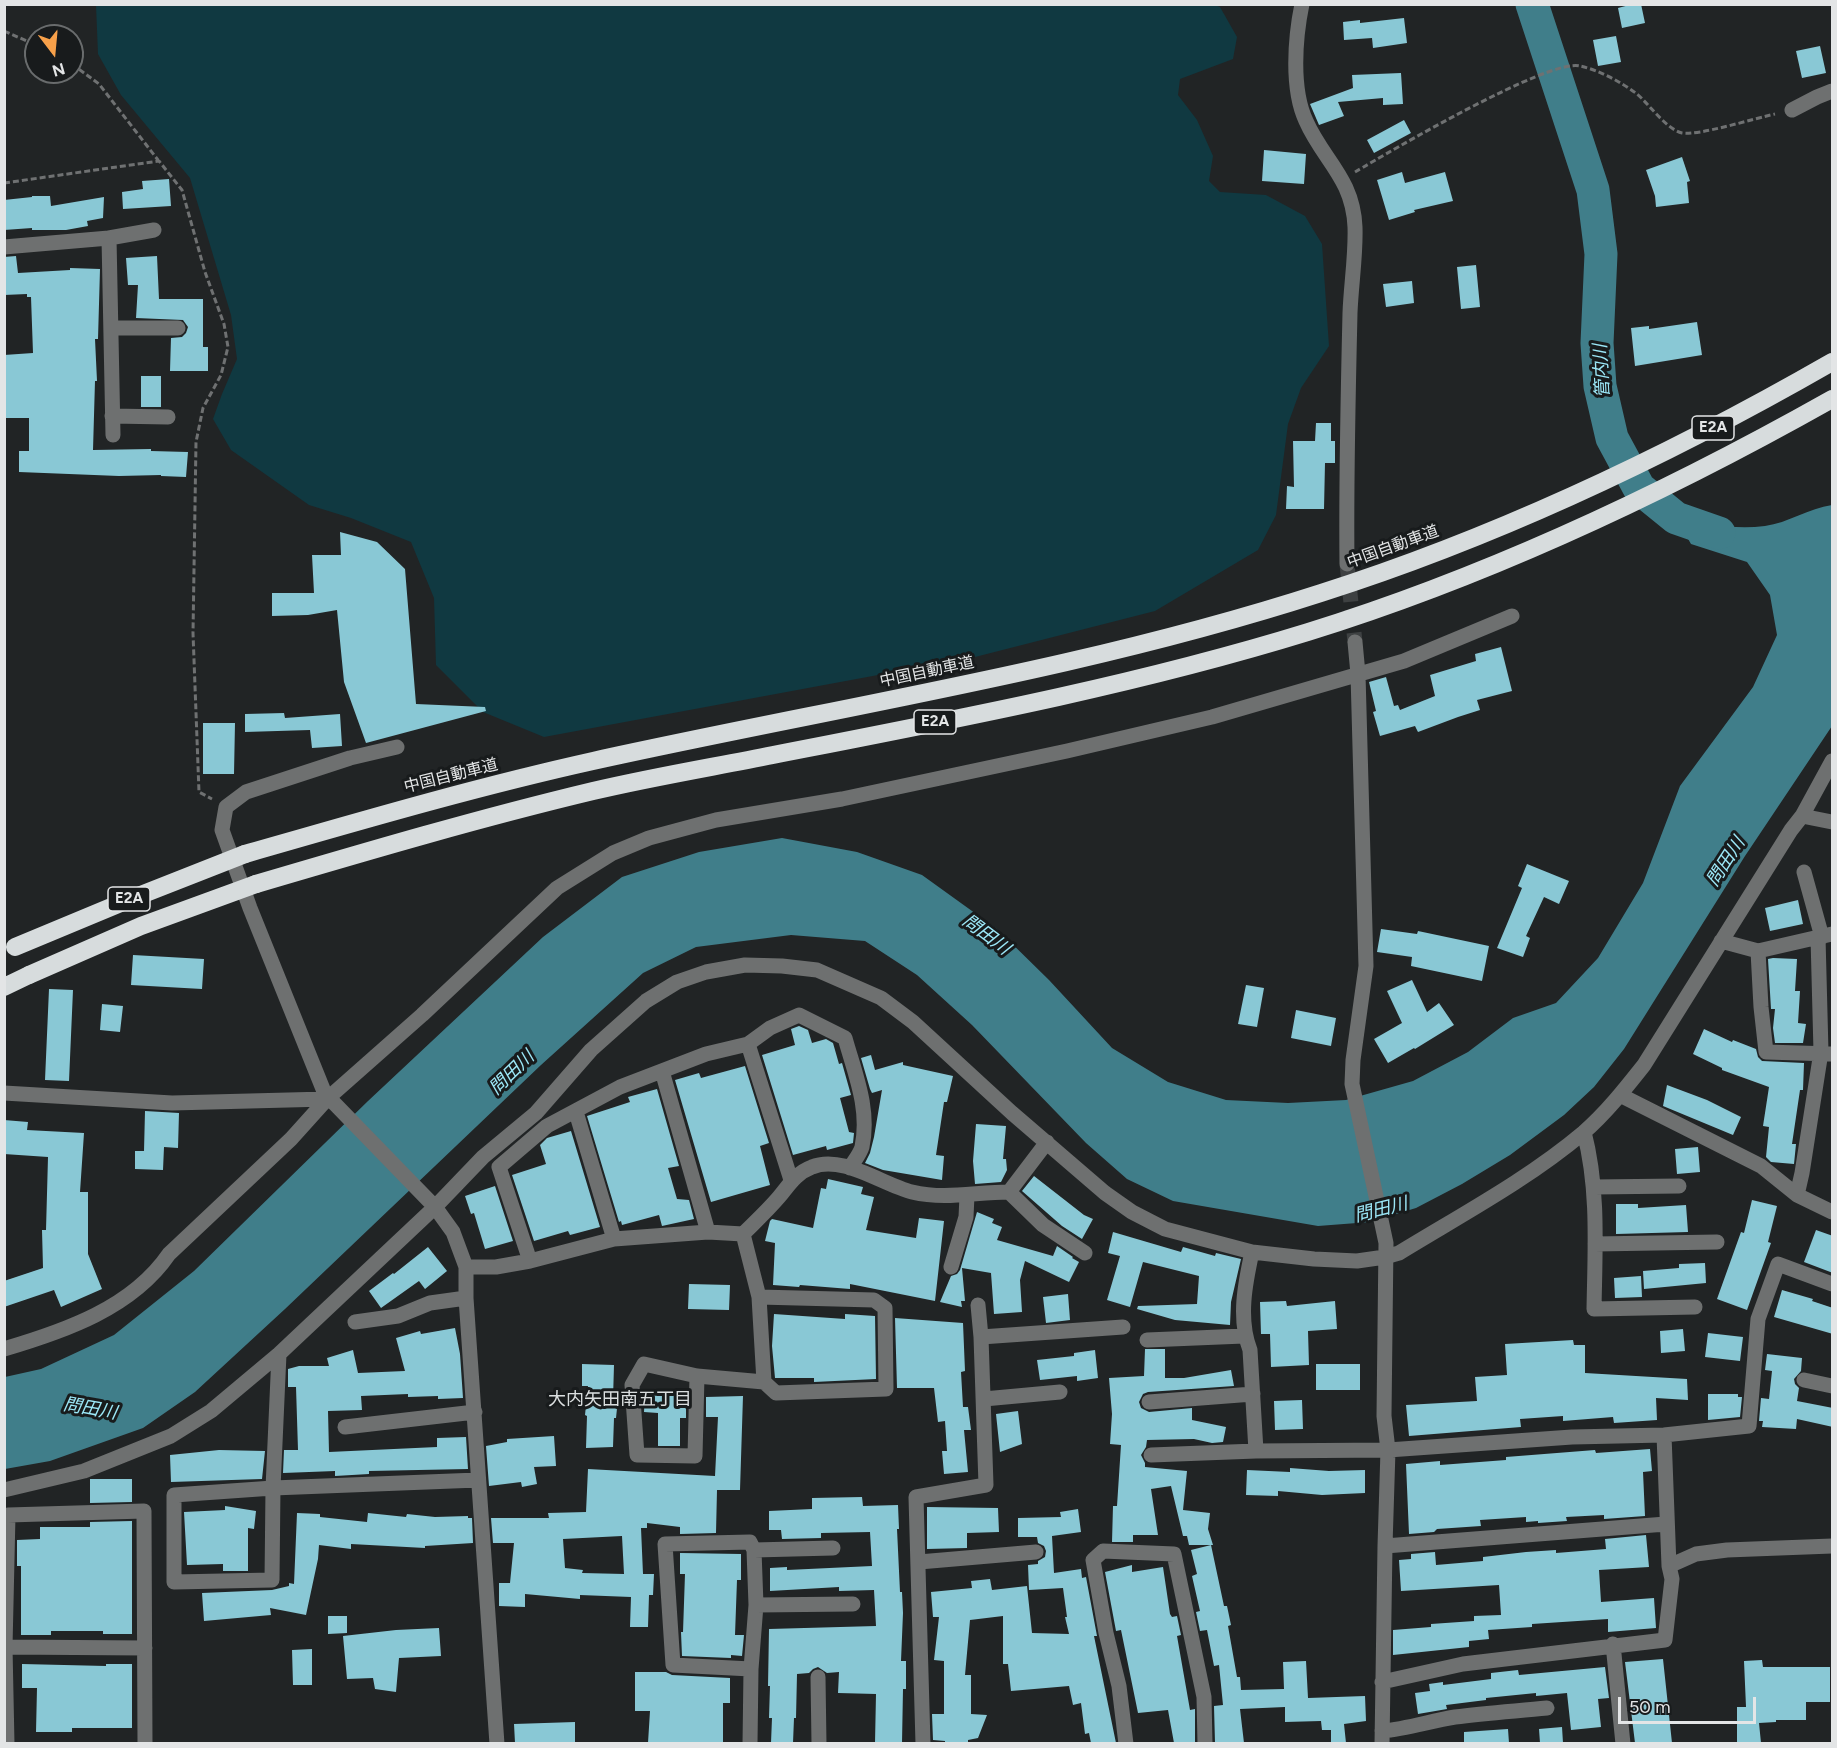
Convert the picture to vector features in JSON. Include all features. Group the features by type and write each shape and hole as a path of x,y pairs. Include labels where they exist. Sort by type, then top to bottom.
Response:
{"highway":[{"name":"中国自動車道","path":"10,950 245,854 418,804 593,761 1051,666 1169,638 1323,593 1419,560 1524,518 1663,453 1759,404 1833,362"},
{"name":"E2A","path":"4,987 141,926 256,884 412,838 595,790 1050,698 1196,663 1359,615 1463,578 1602,519 1714,463 1833,399"}],"street":[{"path":"1302,4 1298,43 1297,94 1306,121 1343,179 1351,202 1355,227 1346,473 1347,564"},
{"path":"1792,110 1833,91"},
{"path":"4,247 109,238 154,230"},
{"path":"109,238 112,435"},
{"path":"111,328 178,328"},
{"path":"112,416 168,417"},
{"path":"4,1349 46,1337 90,1318 130,1294 157,1271 169,1254 557,888 613,853 649,837 716,820 842,799 1067,752 1212,717 1404,661 1512,616"},
{"path":"1355,642 1358,674 1365,966 1353,1060 1353,1084 1385,1250 1384,1416 1388,1450 1382,1737 1424,1723 1458,1717 1547,1708"},
{"path":"397,747 350,758 246,792 226,807 222,830 250,908 331,1101 432,1203 453,1232 466,1267 466,1298 497,1743"},
{"path":"4,1490 84,1471 171,1436 211,1411 279,1354 432,1203 536,1113 591,1050 646,1002 677,982 706,972 744,965 817,970 881,998 913,1022 1105,1193 1132,1212 1165,1229 1252,1252 1357,1261 1385,1250 1399,1253 1537,1168 1584,1132 1620,1095 1644,1065 1802,816 1833,761"},
{"path":"1802,816 1833,822"},
{"path":"1797,1195 1827,1053 1824,936 1804,872"},
{"path":"1721,942 1758,951 1824,936"},
{"path":"1758,951 1766,1052 1827,1053"},
{"path":"530,1261 499,1167 547,1126 620,1087 706,1054 748,1044 770,1028 799,1015 845,1038 863,1098 864,1114 861,1148 850,1168"},
{"path":"748,1044 791,1180"},
{"path":"662,1071 708,1232"},
{"path":"4,1093 172,1103 331,1101"},
{"path":"1620,1095 1761,1166 1797,1195 1833,1212"},
{"path":"576,1112 614,1239"},
{"path":"1584,1132 1592,1160 1594,1187 1594,1309 1695,1307"},
{"path":"1009,1192 1047,1142"},
{"path":"466,1267 496,1267 530,1261 614,1239 708,1232 743,1234 779,1197 791,1180 810,1167 824,1163 850,1168 911,1192 941,1197 1009,1192 1043,1225 1085,1253"},
{"path":"1594,1187 1679,1186"},
{"path":"951,1267 966,1217 967,1196"},
{"path":"743,1234 759,1297 764,1382"},
{"path":"1595,1244 1717,1242"},
{"path":"1252,1252 1244,1290 1244,1336 1250,1350 1256,1451"},
{"path":"1151,1455 1388,1450 1572,1437 1664,1435 1749,1426 1758,1319 1778,1264 1833,1284"},
{"path":"697,1376 694,1456 637,1455 632,1385 644,1364 697,1376 764,1382 776,1393 885,1389 885,1308 874,1300 759,1297"},
{"path":"355,1322 398,1316 430,1303 466,1298"},
{"path":"923,1743 916,1497 986,1485 984,1399 978,1305"},
{"path":"981,1337 1123,1327"},
{"path":"1147,1340 1244,1336"},
{"path":"279,1354 273,1488 272,1580 174,1582 174,1495 273,1488 478,1480"},
{"path":"1804,1380 1833,1386"},
{"path":"984,1399 1060,1392"},
{"path":"1149,1402 1253,1394"},
{"path":"345,1427 474,1412"},
{"path":"1382,1682 1463,1664 1613,1644 1665,1640 1672,1579 1666,1524 1664,1435"},
{"path":"7,1743 5,1647 8,1515 144,1511 145,1743"},
{"path":"1385,1545 1666,1524"},
{"path":"750,1743 756,1605 754,1550 750,1542 665,1544 673,1665 752,1669"},
{"path":"1669,1566 1696,1554 1833,1546"},
{"path":"754,1550 833,1548"},
{"path":"1126,1743 1119,1686 1106,1633 1093,1560 1103,1551 1174,1554 1204,1697 1205,1743"},
{"path":"918,1562 1036,1552"},
{"path":"756,1605 853,1604"},
{"path":"1613,1644 1623,1743"},
{"path":"5,1647 145,1648"},
{"path":"818,1677 819,1743"}],"path":[{"path":"4,31 24,40"},
{"path":"1343,179 1442,121 1542,75 1570,65 1579,66 1613,79 1637,94 1667,124 1680,133 1697,132 1792,110"},
{"path":"84,73 99,84 159,161"}],"shaded area":[{"path":"96,5 1215,5 1220,7 1237,37 1233,59 1180,79 1178,95 1197,120 1213,156 1209,181 1220,192 1266,195 1305,216 1322,244 1329,346 1301,388 1288,424 1276,515 1258,550 1155,611 975,657 544,737 483,712 436,665 434,598 411,542 351,518 309,505 231,450 213,419 237,359 231,315 190,178 121,95 98,54"}],"water":[{"name":"問田川","path":"1832,505 1832,726 1745,856 1624,1049 1594,1087 1564,1115 1510,1155 1462,1184 1416,1208 1370,1222 1318,1226 1173,1201 1127,1179 1086,1143 972,1025 917,975 865,941 791,935 696,947 643,973 541,1065 195,1392 143,1428 50,1461 5,1469 5,1377 41,1369 114,1335 194,1271 368,1101 543,937 622,877 699,852 782,838 857,852 922,875 997,929 1049,980 1112,1048 1168,1082 1226,1100 1288,1103 1346,1100 1413,1081 1468,1052 1513,1018 1556,1003 1598,958 1643,883 1680,786 1753,687 1777,635 1770,595 1747,562 1691,544 1676,518 1720,526 1754,527 1774,524"}],"building":[{"path":"1641,4 1645,23 1622,28 1618,8"},
{"path":"1404,18 1407,43 1373,48 1372,38 1344,40 1343,22 1360,20 1360,23"},
{"path":"1616,36 1621,62 1598,66 1593,40"},
{"path":"1820,46 1826,73 1802,78 1796,51"},
{"path":"1401,73 1403,104 1383,105 1383,98 1338,102 1344,116 1319,125 1310,104 1353,88 1352,75"},
{"path":"1404,120 1411,133 1374,153 1367,140"},
{"path":"1264,150 1306,154 1304,184 1262,181"},
{"path":"1682,157 1690,181 1687,182 1689,203 1656,207 1655,196 1646,170"},
{"path":"1402,172 1405,183 1445,172 1453,201 1414,210 1415,212 1389,220 1377,180"},
{"path":"169,179 171,206 123,209 122,192 143,189 142,181"},
{"path":"50,196 51,206 104,197 103,218 87,221 88,226 66,230 32,230 32,228 4,230 4,200"},
{"path":"16,256 18,273 70,270 70,268 100,269 98,339 95,339 97,381 95,381 93,450 151,449 151,451 188,452 186,477 19,472 19,451 29,451 29,418 4,418 4,355 33,353 31,297 27,297 27,294 4,295 4,257"},
{"path":"157,256 159,299 203,299 203,347 208,347 208,371 170,371 171,338 182,337 186,333 188,327 183,320 136,318 138,285 128,285 126,258"},
{"path":"1476,265 1480,307 1461,309 1457,267"},
{"path":"1412,281 1414,303 1386,307 1383,284"},
{"path":"1697,322 1702,355 1635,366 1631,328 1649,326 1649,329"},
{"path":"141,376 161,376 161,407 141,407"},
{"path":"1316,423 1331,423 1331,441 1335,441 1335,463 1325,463 1324,509 1286,509 1287,486 1294,487 1293,441 1315,441"},
{"path":"340,532 377,542 405,569 416,704 485,707 486,711 366,743 344,682 337,610 308,615 272,616 272,593 314,593 312,555 341,555"},
{"path":"1501,647 1512,691 1477,700 1480,710 1418,732 1415,726 1380,736 1373,712 1376,711 1369,682 1386,677 1394,706 1398,705 1400,710 1435,696 1430,675 1476,661 1475,654"},
{"path":"284,713 285,718 340,714 342,746 312,748 310,730 245,732 245,714"},
{"path":"203,723 235,723 234,774 203,774"},
{"path":"1527,864 1569,881 1559,904 1544,897 1526,936 1530,938 1523,957 1497,948 1522,888 1518,886"},
{"path":"1798,900 1803,924 1770,931 1765,908"},
{"path":"1381,929 1417,934 1418,931 1489,946 1482,981 1411,966 1412,957 1377,952"},
{"path":"133,955 204,959 202,989 131,985"},
{"path":"1768,959 1797,959 1795,991 1800,991 1798,1023 1806,1024 1803,1043 1775,1043 1773,1028 1775,1009 1771,1009"},
{"path":"1412,980 1427,1012 1439,1003 1454,1025 1388,1063 1374,1039 1402,1023 1387,991"},
{"path":"1246,985 1264,988 1257,1027 1238,1024"},
{"path":"49,989 73,990 69,1081 45,1080"},
{"path":"102,1004 123,1006 120,1032 100,1030"},
{"path":"1296,1010 1336,1018 1331,1046 1291,1038"},
{"path":"799,1026 808,1030 812,1043 826,1039 833,1043 839,1064 842,1063 851,1095 840,1098 849,1132 854,1133 853,1143 827,1150 826,1146 793,1155 762,1055 795,1045 791,1029"},
{"path":"1704,1029 1732,1042 1733,1040 1756,1049 1762,1061 1804,1063 1803,1090 1800,1090 1792,1144 1796,1144 1794,1164 1771,1162 1766,1157 1769,1127 1763,1126 1769,1087 1722,1070 1693,1054"},
{"path":"871,1055 875,1070 903,1062 903,1065 953,1076 947,1102 944,1102 936,1155 944,1156 942,1180 883,1170 865,1163 874,1137 882,1090 872,1093 870,1089 861,1058"},
{"path":"745,1066 769,1143 760,1146 770,1185 711,1202 675,1080 699,1073 701,1078"},
{"path":"1667,1085 1707,1100 1741,1117 1733,1135 1663,1106"},
{"path":"657,1089 679,1166 668,1168 677,1199 689,1200 694,1219 662,1226 659,1215 622,1225 621,1221 619,1222 587,1116 630,1102 628,1097"},
{"path":"145,1111 179,1113 178,1148 164,1147 163,1170 135,1169 135,1151 144,1151"},
{"path":"4,1120 28,1122 27,1130 84,1133 80,1192 88,1192 88,1254 102,1289 61,1307 54,1290 4,1307 4,1281 43,1268 42,1230 46,1230 48,1157 4,1154"},
{"path":"976,1124 1006,1126 1003,1159 1006,1159 1007,1170 1001,1182 975,1184 973,1161"},
{"path":"571,1131 600,1227 570,1235 568,1231 534,1241 512,1175 546,1164 540,1145 547,1138"},
{"path":"1698,1147 1700,1172 1677,1174 1675,1149"},
{"path":"1034,1176 1084,1215 1093,1219 1082,1239 1062,1226 1022,1191"},
{"path":"828,1179 863,1187 861,1194 874,1197 866,1230 916,1238 919,1218 944,1221 935,1301 850,1284 850,1289 773,1285 775,1243 765,1241 770,1221 772,1219 813,1228 821,1188 826,1189"},
{"path":"495,1186 513,1241 485,1249 474,1213 471,1214 465,1196"},
{"path":"1752,1200 1777,1206 1768,1242 1771,1243 1747,1310 1717,1299 1741,1232 1744,1233"},
{"path":"1616,1204 1638,1204 1638,1208 1686,1205 1688,1232 1616,1234"},
{"path":"977,1212 994,1219 992,1223 1002,1227 997,1240 1053,1256 1057,1246 1073,1257 1079,1262 1069,1282 1025,1261 1020,1280 1022,1312 994,1314 991,1273 962,1268 965,1301 961,1301 962,1307 940,1302 951,1276 960,1270"},
{"path":"1816,1230 1833,1236 1833,1273 1804,1262"},
{"path":"1113,1232 1181,1252 1183,1247 1215,1256 1216,1253 1241,1259 1231,1302 1230,1325 1175,1320 1137,1309 1138,1306 1197,1304 1199,1276 1143,1262 1130,1307 1107,1300 1120,1256 1108,1253"},
{"path":"428,1247 447,1271 425,1289 419,1281 381,1308 369,1291"},
{"path":"1705,1263 1706,1283 1644,1289 1643,1271 1679,1268 1679,1264"},
{"path":"1641,1276 1642,1297 1615,1298 1614,1278"},
{"path":"689,1284 730,1285 729,1310 688,1309"},
{"path":"1782,1290 1813,1299 1812,1301 1833,1308 1833,1334 1774,1317"},
{"path":"1068,1294 1070,1320 1046,1323 1043,1297"},
{"path":"1286,1301 1287,1306 1335,1301 1337,1329 1308,1331 1309,1365 1271,1367 1270,1334 1261,1334 1260,1302"},
{"path":"774,1314 845,1319 845,1314 875,1316 876,1379 814,1382 814,1378 775,1378 772,1346"},
{"path":"895,1318 963,1323 965,1371 961,1372 963,1407 968,1407 971,1430 964,1430 968,1472 944,1474 942,1451 947,1451 945,1421 938,1422 934,1388 897,1388"},
{"path":"455,1328 460,1354 463,1398 408,1397 408,1394 361,1396 362,1410 328,1411 329,1452 437,1447 437,1438 466,1437 468,1469 369,1471 369,1474 335,1476 335,1471 283,1473 284,1450 298,1450 296,1387 288,1387 288,1369 299,1366 329,1366 327,1358 353,1350 358,1373 405,1371 396,1338 420,1331 421,1334"},
{"path":"1683,1329 1685,1351 1661,1353 1660,1331"},
{"path":"1708,1333 1743,1337 1740,1361 1705,1357"},
{"path":"1573,1340 1574,1345 1585,1345 1585,1373 1687,1379 1688,1400 1656,1398 1657,1420 1614,1423 1613,1417 1563,1421 1563,1416 1520,1419 1521,1427 1409,1436 1406,1405 1477,1401 1475,1377 1507,1375 1505,1344"},
{"path":"1145,1349 1165,1349 1165,1378 1184,1378 1231,1370 1234,1386 1148,1392 1143,1394 1139,1402 1141,1408 1149,1412 1192,1408 1192,1420 1226,1427 1223,1442 1212,1443 1194,1439 1147,1440 1141,1455 1145,1467 1187,1471 1183,1510 1210,1513 1208,1529 1213,1545 1189,1545 1187,1536 1183,1536 1171,1486 1151,1489 1158,1535 1133,1535 1133,1542 1112,1542 1113,1506 1117,1506 1121,1445 1110,1444 1112,1414 1109,1378 1144,1376"},
{"path":"1095,1350 1098,1378 1077,1381 1077,1376 1040,1380 1037,1360 1074,1356 1074,1353"},
{"path":"1767,1354 1802,1358 1801,1371 1794,1379 1799,1388 1797,1401 1833,1408 1833,1427 1797,1419 1796,1429 1762,1427 1763,1421 1759,1421 1761,1398 1769,1399 1772,1371 1765,1370"},
{"path":"582,1364 614,1365 613,1399 618,1399 616,1418 614,1418 613,1447 586,1448 587,1416 585,1415 588,1386 582,1386"},
{"path":"1316,1364 1360,1364 1360,1390 1316,1390"},
{"path":"645,1391 686,1394 686,1418 680,1418 680,1446 658,1446 658,1413 644,1412"},
{"path":"1708,1394 1738,1394 1738,1397 1742,1397 1740,1417 1708,1420"},
{"path":"743,1396 740,1490 717,1490 716,1533 680,1534 680,1527 647,1523 647,1528 641,1528 643,1574 654,1574 653,1595 649,1595 648,1627 630,1627 631,1597 580,1595 580,1599 525,1594 525,1607 499,1606 499,1583 510,1583 514,1543 493,1543 491,1518 549,1518 548,1513 586,1512 588,1469 715,1476 718,1417 706,1417 706,1397","holes":["622,1536 624,1574 582,1573 583,1570 565,1568 563,1539"]},
{"path":"1302,1400 1303,1429 1275,1430 1274,1401"},
{"path":"1018,1411 1022,1444 1000,1452 996,1414"},
{"path":"554,1436 556,1466 534,1467 537,1484 522,1487 521,1482 489,1486 486,1446 507,1442 507,1439"},
{"path":"1650,1449 1652,1471 1643,1472 1645,1516 1604,1519 1604,1515 1566,1517 1567,1521 1538,1523 1538,1521 1526,1522 1526,1517 1480,1520 1481,1526 1437,1529 1434,1532 1409,1534 1406,1464 1440,1461 1440,1465 1595,1450 1596,1453"},
{"path":"219,1450 265,1451 262,1479 171,1482 170,1455"},
{"path":"1290,1468 1329,1471 1365,1470 1365,1493 1322,1495 1278,1491 1278,1496 1246,1495 1247,1470 1290,1472"},
{"path":"90,1479 132,1479 132,1502 90,1503"},
{"path":"862,1497 863,1506 898,1505 899,1529 897,1529 903,1613 901,1661 906,1661 902,1743 875,1743 876,1694 838,1693 839,1672 827,1673 818,1667 809,1673 797,1674 793,1743 771,1743 772,1718 769,1718 770,1686 768,1686 769,1629 876,1626 874,1590 839,1591 839,1587 770,1591 770,1568 787,1567 787,1570 872,1566 870,1532 821,1533 821,1538 782,1539 781,1530 769,1530 769,1511 812,1509 812,1498"},
{"path":"225,1506 256,1511 254,1529 248,1528 248,1571 223,1571 223,1564 187,1565 184,1512 225,1510"},
{"path":"927,1507 998,1508 999,1532 967,1533 967,1548 927,1549"},
{"path":"1078,1509 1081,1532 1052,1536 1054,1573 1081,1569 1082,1578 1086,1577 1097,1636 1094,1636 1116,1743 1091,1743 1089,1733 1085,1734 1081,1703 1073,1705 1069,1686 1011,1691 1008,1664 1003,1664 1003,1616 970,1620 965,1675 971,1675 971,1714 987,1715 978,1738 968,1740 968,1743 945,1743 945,1741 933,1740 932,1714 944,1714 944,1661 934,1660 939,1617 933,1617 931,1592 972,1588 971,1581 990,1579 992,1590 1027,1586 1032,1633 1069,1634 1063,1588 1029,1590 1028,1565 1038,1564 1038,1561 1045,1557 1046,1551 1044,1546 1038,1543 1037,1537 1018,1537 1018,1518 1061,1517 1060,1512"},
{"path":"297,1513 320,1514 320,1517 367,1522 368,1513 406,1517 407,1514 435,1517 468,1516 472,1518 473,1543 425,1546 425,1548 351,1544 351,1549 319,1545 306,1615 270,1608 271,1615 204,1621 202,1593 272,1590 289,1586 289,1583 294,1584"},
{"path":"132,1521 132,1634 103,1634 103,1631 51,1631 51,1635 21,1635 21,1566 17,1566 17,1540 40,1539 40,1527 90,1527 90,1522"},
{"path":"1646,1535 1649,1567 1599,1570 1601,1602 1654,1598 1656,1628 1608,1632 1608,1619 1532,1624 1532,1627 1488,1630 1489,1639 1469,1641 1469,1647 1393,1655 1393,1630 1474,1621 1474,1616 1501,1615 1499,1585 1401,1591 1399,1560 1411,1559 1411,1554 1435,1552 1436,1565 1483,1561 1483,1557 1526,1552 1556,1550 1556,1553 1606,1549 1605,1539"},
{"path":"1211,1545 1224,1606 1227,1606 1231,1625 1228,1626 1241,1690 1284,1689 1283,1662 1306,1661 1308,1698 1365,1696 1366,1721 1344,1724 1346,1743 1331,1743 1331,1730 1322,1730 1321,1721 1285,1722 1285,1707 1240,1709 1244,1743 1215,1743 1214,1706 1223,1705 1219,1665 1214,1666 1207,1630 1200,1631 1196,1612 1200,1611 1192,1576 1197,1574 1191,1550"},
{"path":"680,1553 741,1554 741,1580 737,1580 735,1635 744,1635 742,1656 731,1655 731,1658 682,1656 681,1632 683,1632 685,1574 680,1574"},
{"path":"1132,1565 1132,1572 1163,1567 1170,1614 1172,1617 1177,1616 1181,1635 1177,1636 1190,1710 1195,1709 1195,1743 1174,1743 1168,1710 1138,1713 1121,1630 1116,1631 1105,1572"},
{"path":"328,1616 347,1616 347,1633 328,1634"},
{"path":"439,1628 441,1656 399,1658 396,1692 375,1689 373,1678 347,1679 343,1636"},
{"path":"312,1649 312,1685 293,1685 292,1650"},
{"path":"1663,1659 1672,1743 1635,1743 1625,1662"},
{"path":"1762,1660 1763,1667 1830,1667 1830,1702 1806,1702 1806,1720 1776,1720 1776,1722 1759,1723 1761,1743 1737,1743 1737,1707 1746,1707 1744,1661"},
{"path":"22,1664 106,1666 106,1664 132,1664 132,1728 72,1728 72,1732 36,1732 37,1688 22,1688"},
{"path":"1605,1667 1609,1698 1598,1699 1601,1727 1571,1730 1567,1693 1536,1696 1536,1693 1486,1698 1486,1700 1446,1705 1447,1709 1418,1714 1415,1693 1430,1691 1429,1684 1443,1682 1443,1685 1491,1679 1491,1673 1518,1670 1519,1675"},
{"path":"635,1672 666,1672 672,1675 730,1678 730,1703 723,1703 723,1743 648,1743 650,1711 635,1711"},
{"path":"575,1722 575,1743 515,1743 514,1724"},
{"path":"1562,1727 1563,1743 1540,1743 1539,1729"},
{"path":"1508,1729 1509,1743 1464,1743 1464,1732"}],"waterway":[{"name":"管内川","path":"1532,4 1593,190 1601,254 1597,343 1600,386 1612,438 1639,488 1676,518 1719,533"}],"tunnel":[{"path":"1347,564 1355,642"}],"district":[{"name":"大内矢田南五丁目","path":"620,1400"}]}
